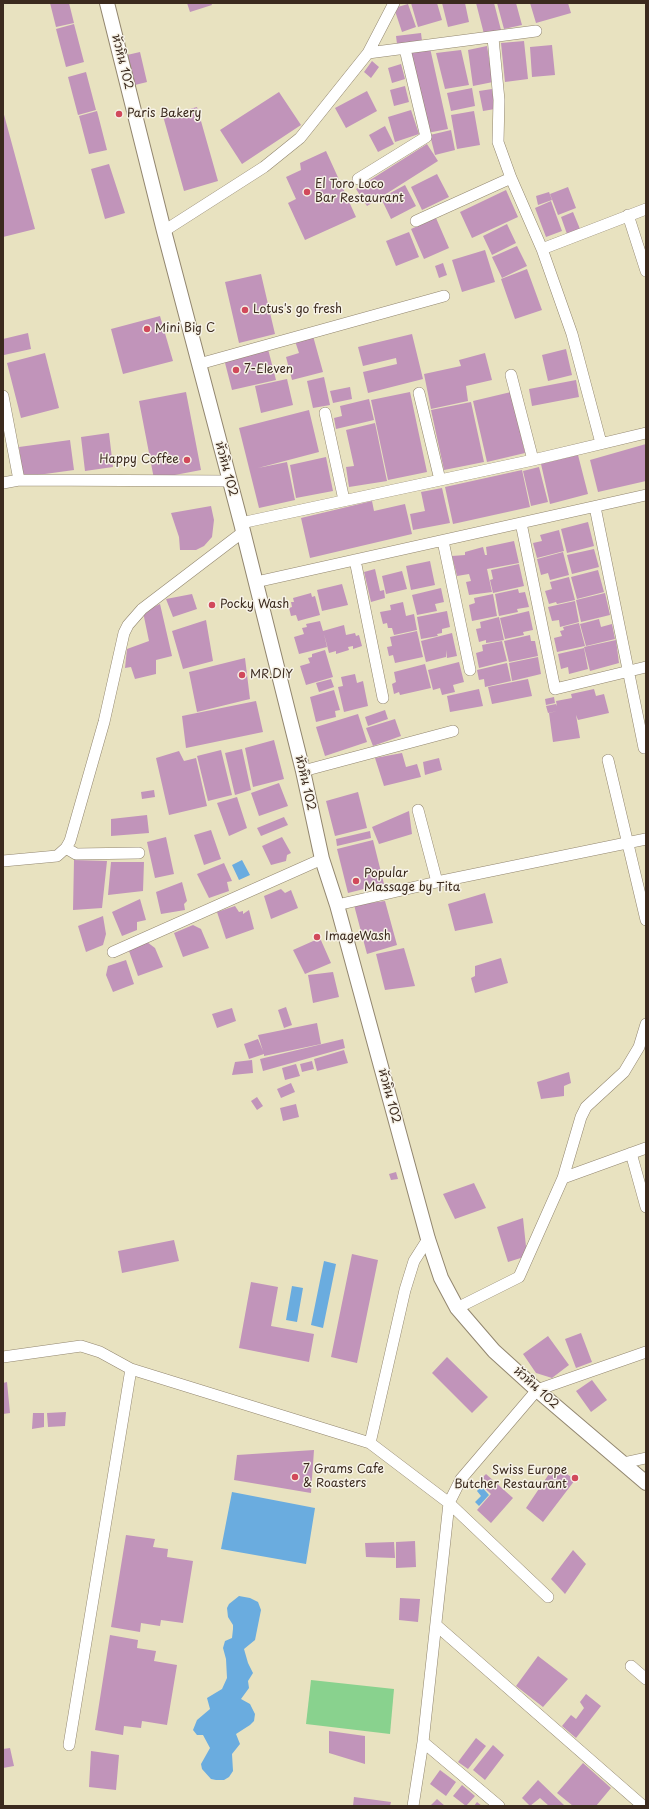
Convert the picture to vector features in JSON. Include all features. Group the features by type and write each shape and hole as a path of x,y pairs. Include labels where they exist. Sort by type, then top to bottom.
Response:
{"street":[{"name":"หัวหิน 102","path":"107,3 164,231 256,582 303,771 322,859 337,905 428,1239 441,1278 457,1308 494,1350 537,1390 646,1483"},
{"path":"164,231 264,167 300,138 368,52 394,3"},
{"path":"368,52 493,38 536,31"},
{"path":"493,38 500,100 498,142 511,178 542,249 572,334 601,443"},
{"path":"358,179 426,137 404,49"},
{"path":"416,222 511,178"},
{"path":"542,249 646,209"},
{"path":"628,215 646,271"},
{"path":"199,364 444,296"},
{"path":"511,375 533,460"},
{"path":"419,393 440,480"},
{"path":"3,396 19,480"},
{"path":"325,413 344,500"},
{"path":"3,861 56,856 66,848 70,841 104,722 124,633 128,625 142,609 242,528 344,500 533,460 646,433"},
{"path":"3,483 19,480 229,481"},
{"path":"256,582 646,495"},
{"path":"595,507 644,748"},
{"path":"521,523 555,690 646,667"},
{"path":"443,541 470,670"},
{"path":"355,560 383,698"},
{"path":"303,771 453,731"},
{"path":"608,760 646,920"},
{"path":"418,810 437,882"},
{"path":"337,905 437,882 646,839"},
{"path":"66,848 76,854 139,853"},
{"path":"113,952 322,859"},
{"path":"457,1308 519,1277 563,1178 581,1117 586,1106 624,1072 639,1047 646,1024"},
{"path":"563,1178 646,1148"},
{"path":"632,1153 646,1207"},
{"path":"370,1443 405,1290 414,1261 428,1239"},
{"path":"3,1357 81,1346 100,1352 131,1369 370,1443 449,1503 548,1597"},
{"path":"413,1806 436,1625 449,1503 461,1479 537,1390 646,1352"},
{"path":"69,1745 131,1369"},
{"path":"623,1463 646,1458"},
{"path":"436,1625 643,1806"},
{"path":"631,1666 646,1679"},
{"path":"422,1742 499,1806"}],"green space":[{"path":"311,1680 394,1689 390,1734 306,1724"}],"water":[{"path":"242,860 250,875 239,880 232,865"},
{"path":"324,1261 336,1264 323,1328 311,1325"},
{"path":"292,1286 303,1288 297,1322 286,1320"},
{"path":"481,1486 489,1495 479,1506 475,1502 481,1496 477,1491"},
{"path":"232,1492 315,1508 306,1564 221,1549"},
{"path":"239,1596 250,1598 258,1602 261,1610 255,1640 244,1649 253,1673 248,1681 249,1688 241,1699 250,1704 255,1714 254,1721 236,1734 240,1744 232,1754 233,1771 229,1777 224,1780 216,1780 211,1779 202,1769 201,1764 210,1748 203,1735 197,1735 193,1730 197,1720 210,1709 207,1698 222,1689 227,1678 226,1659 223,1648 225,1641 232,1638 233,1625 228,1617 227,1608 229,1604"}],"building":[{"path":"50,3 69,3 74,23 56,27"},
{"path":"187,3 211,3 212,5 190,12"},
{"path":"411,3 437,3 442,20 418,27"},
{"path":"442,3 465,3 469,22 448,27"},
{"path":"476,3 494,3 501,30 484,34"},
{"path":"497,3 516,3 522,25 504,29"},
{"path":"530,3 568,3 571,13 536,23"},
{"path":"408,4 416,27 402,32 394,8"},
{"path":"74,24 84,62 66,67 56,29"},
{"path":"421,33 422,41 397,44 396,36"},
{"path":"524,41 528,79 505,82 501,43"},
{"path":"552,45 555,75 532,77 530,47"},
{"path":"487,46 493,82 473,86 468,50"},
{"path":"430,48 448,129 427,133 410,53"},
{"path":"461,50 469,85 445,89 436,53"},
{"path":"140,52 147,82 135,85 127,55"},
{"path":"372,61 379,67 371,78 364,72"},
{"path":"401,64 405,79 392,83 388,68"},
{"path":"86,72 96,110 78,115 68,77"},
{"path":"405,86 409,102 394,106 390,90"},
{"path":"472,88 475,106 451,111 447,93"},
{"path":"492,89 495,109 483,111 479,91"},
{"path":"367,91 377,111 346,128 335,108"},
{"path":"279,92 301,125 242,164 220,130"},
{"path":"197,107 218,181 184,191 163,116"},
{"path":"411,110 419,134 395,142 388,117"},
{"path":"3,111 35,229 3,237"},
{"path":"97,111 107,150 89,154 79,116"},
{"path":"474,111 480,145 457,149 451,115"},
{"path":"385,126 394,144 378,152 369,135"},
{"path":"451,130 455,150 435,155 430,135"},
{"path":"427,144 438,161 367,206 356,189"},
{"path":"326,151 356,217 305,240 288,203 296,199 286,177 301,170 300,163"},
{"path":"109,164 125,213 105,219 91,169"},
{"path":"437,174 449,197 422,210 411,187"},
{"path":"405,185 416,206 391,219 381,198"},
{"path":"568,187 576,208 558,215 550,194"},
{"path":"506,190 518,217 472,238 460,212"},
{"path":"549,192 552,200 538,205 536,196"},
{"path":"551,201 562,231 546,237 535,208"},
{"path":"573,212 580,229 567,234 561,217"},
{"path":"436,218 449,248 424,259 411,229"},
{"path":"507,224 516,243 492,255 483,236"},
{"path":"409,232 419,257 396,266 386,241"},
{"path":"517,246 527,266 502,278 492,257"},
{"path":"485,250 495,282 462,292 452,260"},
{"path":"443,263 447,275 439,278 435,266"},
{"path":"527,269 542,310 515,319 501,279"},
{"path":"261,274 275,334 239,343 225,282"},
{"path":"160,316 173,361 123,374 111,329"},
{"path":"28,333 31,349 4,355 3,339"},
{"path":"412,334 423,379 368,393 363,372 397,364 396,358 363,366 358,347"},
{"path":"313,336 323,372 292,380 286,357 299,353 295,341"},
{"path":"268,349 276,380 232,390 224,359"},
{"path":"566,349 572,375 548,381 542,355"},
{"path":"45,353 59,408 21,418 7,363"},
{"path":"485,353 492,380 466,386 468,401 431,409 424,374 461,366 459,360"},
{"path":"324,377 330,405 313,408 307,381"},
{"path":"287,379 293,405 261,413 255,386"},
{"path":"576,380 579,397 532,406 529,389"},
{"path":"350,387 352,399 333,403 330,391"},
{"path":"186,392 201,470 154,479 139,401"},
{"path":"410,392 427,472 388,480 371,400"},
{"path":"511,392 525,453 487,462 473,401"},
{"path":"369,399 374,420 336,429 334,418 342,416 340,406"},
{"path":"471,402 484,462 444,470 431,410"},
{"path":"309,410 319,452 258,468 287,462 295,500 259,508 239,428"},
{"path":"375,423 387,481 349,487 346,467 354,466 346,430"},
{"path":"109,433 113,467 85,471 81,437"},
{"path":"70,440 74,470 23,477 19,447"},
{"path":"646,444 646,481 598,492 590,460"},
{"path":"578,455 588,494 550,504 541,464"},
{"path":"326,457 333,491 296,498 290,465"},
{"path":"539,467 548,502 531,506 523,471"},
{"path":"522,470 530,507 453,524 445,487"},
{"path":"442,488 450,523 413,530 410,514 425,511 421,492"},
{"path":"372,501 374,511 405,504 412,534 310,558 301,518"},
{"path":"211,506 214,520 212,537 204,546 196,550 180,550 179,537 171,513"},
{"path":"588,522 594,546 567,553 561,529"},
{"path":"559,530 564,551 537,558 533,543 542,541 540,535"},
{"path":"514,541 519,563 487,569 492,592 469,595 466,582 471,581 469,574 457,576 452,556 465,555 465,552 483,547 485,555 487,555 486,547"},
{"path":"594,549 599,567 572,574 567,555"},
{"path":"563,552 569,575 550,580 548,573 541,575 537,559"},
{"path":"430,561 435,585 411,590 406,566"},
{"path":"519,564 524,586 493,593 490,580 493,579 491,570"},
{"path":"375,569 380,591 384,590 385,598 371,602 364,572"},
{"path":"598,570 604,592 577,599 571,577"},
{"path":"402,571 407,589 386,594 382,576"},
{"path":"569,577 575,600 557,604 556,602 549,604 545,591 552,589 550,582"},
{"path":"342,584 348,605 322,611 317,590"},
{"path":"441,588 444,602 435,604 437,611 417,615 412,595"},
{"path":"518,589 519,593 525,592 529,607 517,609 518,612 499,616 495,594"},
{"path":"311,593 312,597 315,596 320,615 298,621 296,615 291,616 289,608 292,607 291,602 294,602 293,598"},
{"path":"605,593 610,615 581,622 576,600"},
{"path":"192,594 197,609 173,617 166,599"},
{"path":"493,594 497,616 472,621 469,605 475,603 474,598"},
{"path":"575,601 579,622 560,627 559,620 552,621 548,607"},
{"path":"403,602 406,616 414,614 417,630 394,635 392,628 388,628 387,623 383,624 380,612 391,610 390,605"},
{"path":"160,604 172,656 156,660 156,674 135,679 131,667 125,668 127,649 149,641 143,612"},
{"path":"447,611 450,627 442,629 442,633 437,634 438,636 421,639 417,617"},
{"path":"529,611 533,630 523,632 524,635 505,639 500,618"},
{"path":"499,617 504,640 486,643 486,640 479,642 476,629 481,628 480,622"},
{"path":"599,619 601,627 612,624 615,639 586,646 580,624"},
{"path":"206,620 213,661 183,669 172,631"},
{"path":"320,621 323,631 344,625 346,635 355,633 356,636 359,635 362,646 353,649 353,646 348,647 349,650 336,654 336,651 329,653 324,634 327,647 299,654 294,637 304,634 302,628 307,627 306,624"},
{"path":"579,623 585,646 557,652 554,638 562,636 560,631 564,630 563,627"},
{"path":"417,631 423,657 395,663 393,655 389,656 387,647 392,646 390,637"},
{"path":"452,633 457,656 447,658 446,650 446,657 426,662 421,641"},
{"path":"530,635 531,641 535,641 538,656 509,662 504,641"},
{"path":"616,640 619,663 590,671 584,647"},
{"path":"502,641 507,661 479,668 476,653 483,651 482,645"},
{"path":"584,648 588,669 569,674 568,667 561,669 558,654"},
{"path":"325,650 333,677 306,685 300,666 310,663 308,658 312,657 312,654"},
{"path":"538,657 541,674 512,681 509,663"},
{"path":"245,658 250,699 197,712 189,672"},
{"path":"459,662 464,682 453,685 455,692 442,695 440,688 433,690 428,670"},
{"path":"507,663 511,681 485,687 484,679 479,680 477,670"},
{"path":"425,664 431,688 400,695 399,692 394,694 392,684 396,682 394,672"},
{"path":"355,674 357,683 363,681 368,706 344,712 338,687 343,686 341,677"},
{"path":"331,679 334,687 319,692 316,683"},
{"path":"528,679 532,696 492,704 488,687"},
{"path":"479,689 483,706 450,712 447,696"},
{"path":"594,689 596,696 604,694 609,713 578,720 576,715 580,738 553,742 549,713 557,711 548,713 546,706 556,704 557,706 556,701 572,698 571,694"},
{"path":"334,690 340,710 335,711 336,717 316,722 310,697"},
{"path":"554,697 555,703 546,705 545,699"},
{"path":"256,701 263,732 186,748 182,716"},
{"path":"385,710 388,719 368,726 365,717"},
{"path":"358,714 367,742 325,756 316,727"},
{"path":"395,719 401,736 373,746 366,728"},
{"path":"274,740 284,779 253,787 245,748"},
{"path":"242,749 251,790 235,795 225,753"},
{"path":"221,750 232,795 208,801 197,756"},
{"path":"179,751 184,761 196,758 207,806 169,815 156,758"},
{"path":"402,753 406,767 417,764 421,777 384,786 375,758"},
{"path":"439,758 442,770 425,775 423,762"},
{"path":"279,783 288,806 259,816 251,793"},
{"path":"154,790 155,797 142,799 141,792"},
{"path":"358,792 367,828 335,836 326,801"},
{"path":"237,797 247,828 229,836 217,803"},
{"path":"409,811 412,834 379,844 372,827"},
{"path":"147,815 149,833 111,836 111,819"},
{"path":"284,817 288,825 261,836 257,828"},
{"path":"211,830 221,859 204,865 194,835"},
{"path":"370,831 371,838 337,846 336,839"},
{"path":"166,837 174,874 155,878 147,842"},
{"path":"282,837 291,853 287,855 286,861 271,865 262,846"},
{"path":"373,840 384,884 348,893 337,849"},
{"path":"74,860 107,861 102,908 73,910"},
{"path":"111,862 144,862 143,891 108,895"},
{"path":"224,863 232,881 227,882 229,891 209,898 197,874"},
{"path":"182,882 187,901 184,904 185,910 161,914 156,892"},
{"path":"281,889 285,893 291,890 298,908 271,919 264,896"},
{"path":"485,893 493,923 455,931 448,904"},
{"path":"140,899 146,920 137,922 137,930 122,936 112,912"},
{"path":"385,901 397,945 367,954 354,905"},
{"path":"235,906 239,912 243,911 243,914 249,910 254,929 226,939 217,912"},
{"path":"103,916 106,934 103,945 86,952 78,926"},
{"path":"193,925 201,929 209,948 183,957 174,933"},
{"path":"320,938 331,963 305,974 293,950"},
{"path":"147,942 155,948 163,967 138,976 129,951"},
{"path":"404,948 415,986 385,990 376,954"},
{"path":"501,958 508,983 475,993 471,978 475,976 475,966"},
{"path":"126,960 134,984 113,992 106,975 108,966"},
{"path":"333,972 339,997 313,1003 308,975"},
{"path":"286,1007 292,1025 284,1028 278,1010"},
{"path":"232,1008 236,1021 217,1028 212,1014"},
{"path":"317,1023 321,1044 264,1056 264,1054 249,1059 244,1044 258,1039 263,1051 258,1035"},
{"path":"343,1039 345,1048 263,1071 260,1059"},
{"path":"344,1050 348,1063 317,1071 314,1059"},
{"path":"252,1060 253,1073 232,1075 235,1062"},
{"path":"312,1061 314,1069 302,1072 300,1064"},
{"path":"296,1064 300,1076 285,1080 282,1068"},
{"path":"569,1072 571,1083 564,1086 564,1096 541,1099 537,1082"},
{"path":"291,1083 295,1092 281,1098 277,1089"},
{"path":"257,1097 263,1106 257,1110 251,1101"},
{"path":"296,1104 299,1117 283,1121 280,1108"},
{"path":"396,1172 398,1179 391,1180 389,1174"},
{"path":"474,1183 486,1208 455,1219 443,1194"},
{"path":"523,1218 527,1256 508,1262 497,1227"},
{"path":"174,1240 179,1261 122,1273 118,1251"},
{"path":"352,1254 378,1260 357,1363 331,1357"},
{"path":"251,1282 278,1287 271,1326 314,1334 309,1362 239,1348"},
{"path":"581,1333 592,1362 576,1368 565,1339"},
{"path":"548,1336 569,1365 552,1378 536,1373 523,1354"},
{"path":"447,1357 488,1397 472,1413 432,1373"},
{"path":"592,1380 607,1400 591,1412 576,1391"},
{"path":"7,1382 10,1413 3,1414 3,1383"},
{"path":"66,1412 65,1426 48,1427 47,1413"},
{"path":"33,1413 44,1413 44,1427 32,1429"},
{"path":"314,1450 311,1493 234,1480 237,1455"},
{"path":"555,1465 575,1480 543,1522 526,1508"},
{"path":"486,1474 513,1498 491,1523 477,1510 491,1494 478,1482"},
{"path":"126,1535 155,1539 153,1547 168,1549 167,1557 193,1561 183,1623 161,1620 160,1626 141,1623 140,1632 111,1627"},
{"path":"415,1541 416,1567 396,1568 396,1542"},
{"path":"394,1542 395,1558 366,1557 365,1543"},
{"path":"573,1550 586,1564 565,1594 551,1579"},
{"path":"400,1598 420,1599 418,1622 399,1620"},
{"path":"110,1635 138,1640 137,1648 156,1651 154,1661 177,1665 167,1725 142,1721 141,1728 124,1726 123,1735 95,1730"},
{"path":"538,1656 568,1679 543,1707 516,1686"},
{"path":"586,1694 601,1706 576,1738 562,1726 571,1715 576,1719 584,1708 580,1702"},
{"path":"329,1731 365,1736 365,1764 329,1753"},
{"path":"476,1738 486,1746 468,1769 458,1762"},
{"path":"493,1745 504,1755 485,1780 473,1770"},
{"path":"10,1748 14,1766 3,1768 3,1749"},
{"path":"91,1751 119,1755 116,1790 89,1787"},
{"path":"583,1763 611,1788 596,1806 573,1806 557,1793"},
{"path":"440,1770 456,1782 446,1796 430,1784"},
{"path":"538,1780 565,1806 549,1806 540,1798 530,1806 522,1798"},
{"path":"462,1785 475,1796 466,1806 453,1796"},
{"path":"354,1797 391,1802 390,1806 353,1806"},
{"path":"437,1799 445,1806 430,1806"},
{"path":"477,1802 482,1806 474,1806"}],"place":[{"name":"Paris Bakery","path":"119,114"},
{"name":"El Toro Loco Bar Restaurant","path":"307,192"},
{"name":"Lotus's go fresh","path":"245,310"},
{"name":"Mini Big C","path":"147,329"},
{"name":"7-Eleven","path":"236,370"},
{"name":"Happy Coffee","path":"187,460"},
{"name":"Pocky Wash","path":"212,605"},
{"name":"MR.DIY","path":"242,675"},
{"name":"Popular Massage by Tita","path":"356,881"},
{"name":"ImageWash","path":"317,937"},
{"name":"7 Grams Cafe & Roasters","path":"295,1477"},
{"name":"Swiss Europe Butcher Restaurant","path":"575,1478"}]}
